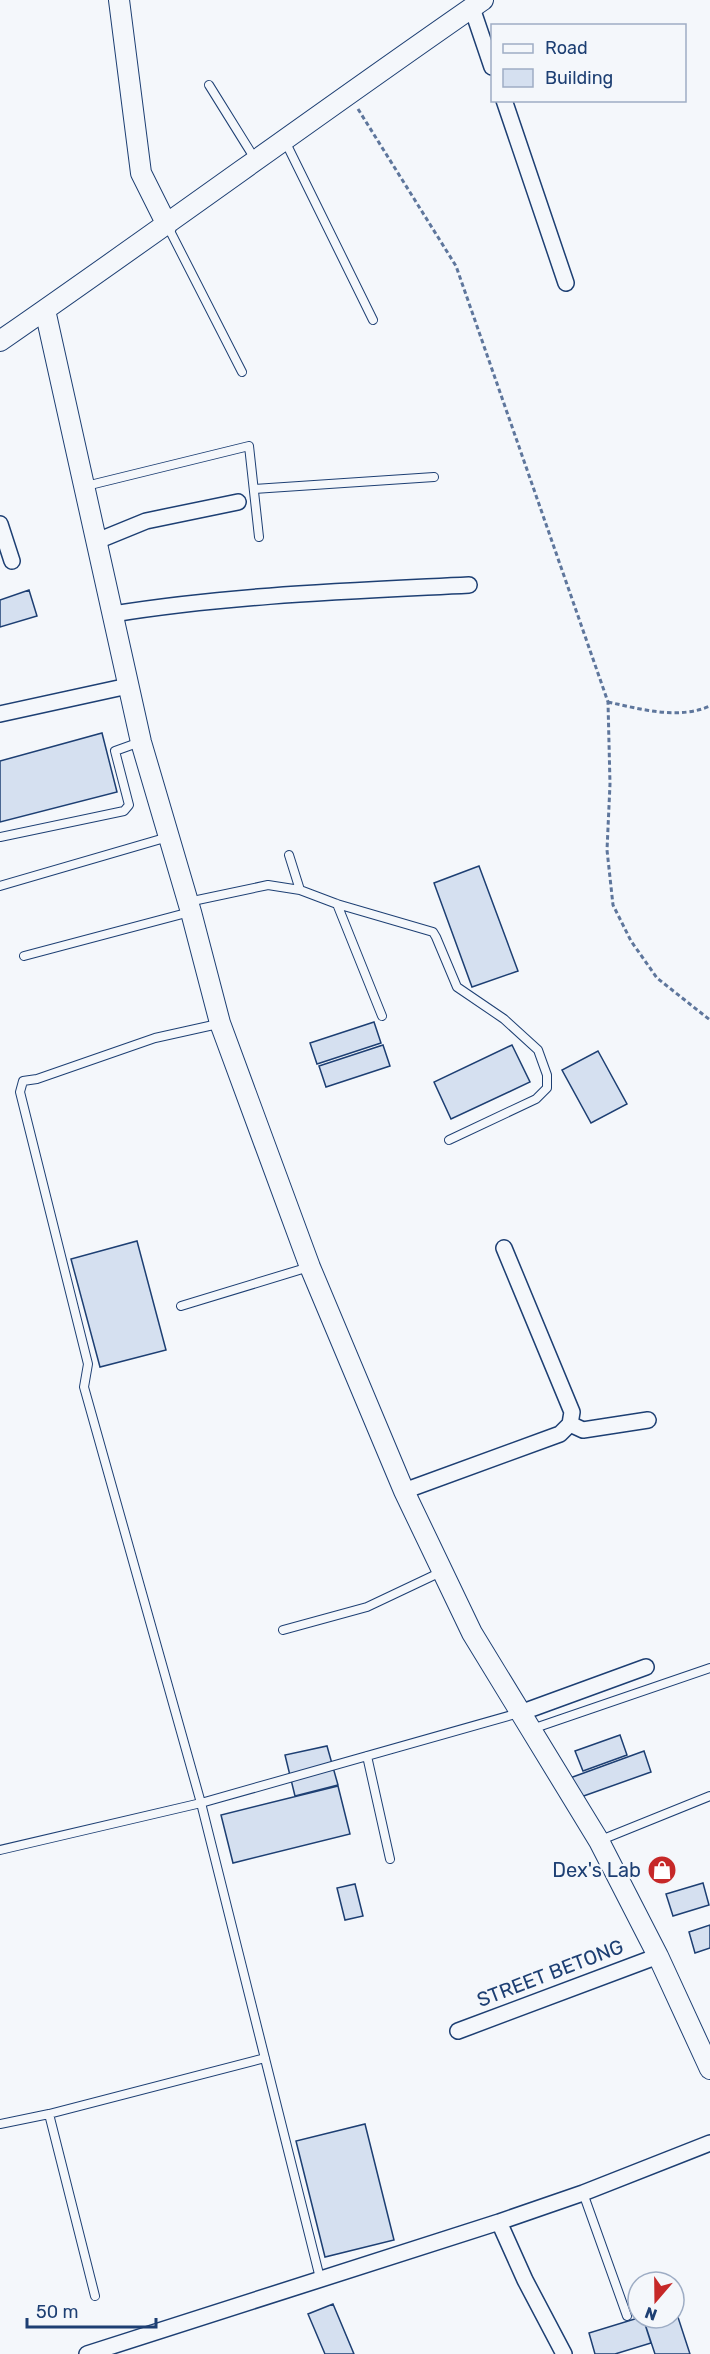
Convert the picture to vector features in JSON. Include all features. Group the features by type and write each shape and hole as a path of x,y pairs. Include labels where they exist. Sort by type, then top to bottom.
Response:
{"street":[{"path":"118,0 141,173 167,225"},
{"path":"0,341 167,225 348,93 478,4 491,62"},
{"path":"505,102 566,283"},
{"path":"45,310 141,742 220,1023 310,1267 404,1491 472,1633 599,1841 658,1956 708,2061"},
{"path":"97,541 146,521 238,502"},
{"path":"0,524 12,561"},
{"path":"112,614 202,601 260,596 469,585"},
{"path":"0,714 128,686"},
{"path":"404,1491 560,1434 570,1424 572,1412 504,1248"},
{"path":"570,1424 583,1430 648,1420"},
{"path":"525,1721 646,1667"},
{"name":"STREET BETONG","path":"458,2031 658,1956"},
{"path":"87,2354 112,2350 320,2278 500,2222 710,2144"},
{"path":"500,2222 525,2280 564,2354"}],"lane":[{"path":"209,85 255,160"},
{"path":"284,139 373,320"},
{"path":"167,225 242,372"},
{"path":"84,487 249,447 259,537"},
{"path":"254,489 434,477"},
{"path":"0,837 124,811 129,805 115,751 141,742"},
{"path":"0,886 168,837"},
{"path":"290,855 300,890"},
{"path":"24,956 268,885 300,890 337,904 433,932 457,987 504,1019 538,1050 547,1075 547,1088 536,1099 448,1140"},
{"path":"337,904 382,1016"},
{"path":"220,1023 155,1038 37,1079 23,1081 20,1092 88,1364 84,1387 201,1803 320,2278"},
{"path":"181,1306 310,1267"},
{"path":"283,1630 367,1607 442,1572"},
{"path":"0,1850 201,1803 367,1756 525,1721 710,1668"},
{"path":"367,1756 390,1860"},
{"path":"599,1841 710,1796"},
{"path":"0,2124 49,2114 265,2058"},
{"path":"49,2114 95,2296"},
{"path":"583,2193 626,2313"}],"path":[{"path":"348,93 456,266 608,702 610,784 607,850 614,905 631,941 657,978 710,1020"},
{"path":"608,702 657,712 702,710 710,706"}],"building":[{"path":"29,590 37,616 0,627 0,600"},
{"path":"102,733 117,792 0,822 0,761"},
{"path":"479,866 518,971 472,987 434,883"},
{"path":"374,1022 381,1043 317,1064 310,1043"},
{"path":"383,1045 390,1066 326,1087 319,1066"},
{"path":"512,1045 530,1082 451,1119 434,1082"},
{"path":"598,1051 627,1104 591,1123 562,1070"},
{"path":"137,1241 166,1350 100,1367 71,1259"},
{"path":"620,1735 627,1755 583,1771 575,1751"},
{"path":"327,1746 338,1785 295,1796 285,1755"},
{"path":"644,1751 651,1772 578,1798 570,1778"},
{"path":"338,1786 350,1834 233,1863 221,1815"},
{"path":"703,1883 709,1905 673,1916 666,1894"},
{"path":"355,1884 363,1916 345,1920 337,1888"},
{"path":"710,1925 710,1948 695,1953 689,1932"},
{"path":"365,2124 394,2240 325,2257 296,2141"},
{"path":"333,2304 354,2354 325,2354 308,2314"},
{"path":"626,2322 626,2330 647,2330 651,2343 615,2354 595,2354 589,2333"},
{"path":"647,2330 682,2330 690,2354 655,2354"}],"place":[{"name":"Dex's Lab","path":"662,1870"}]}
